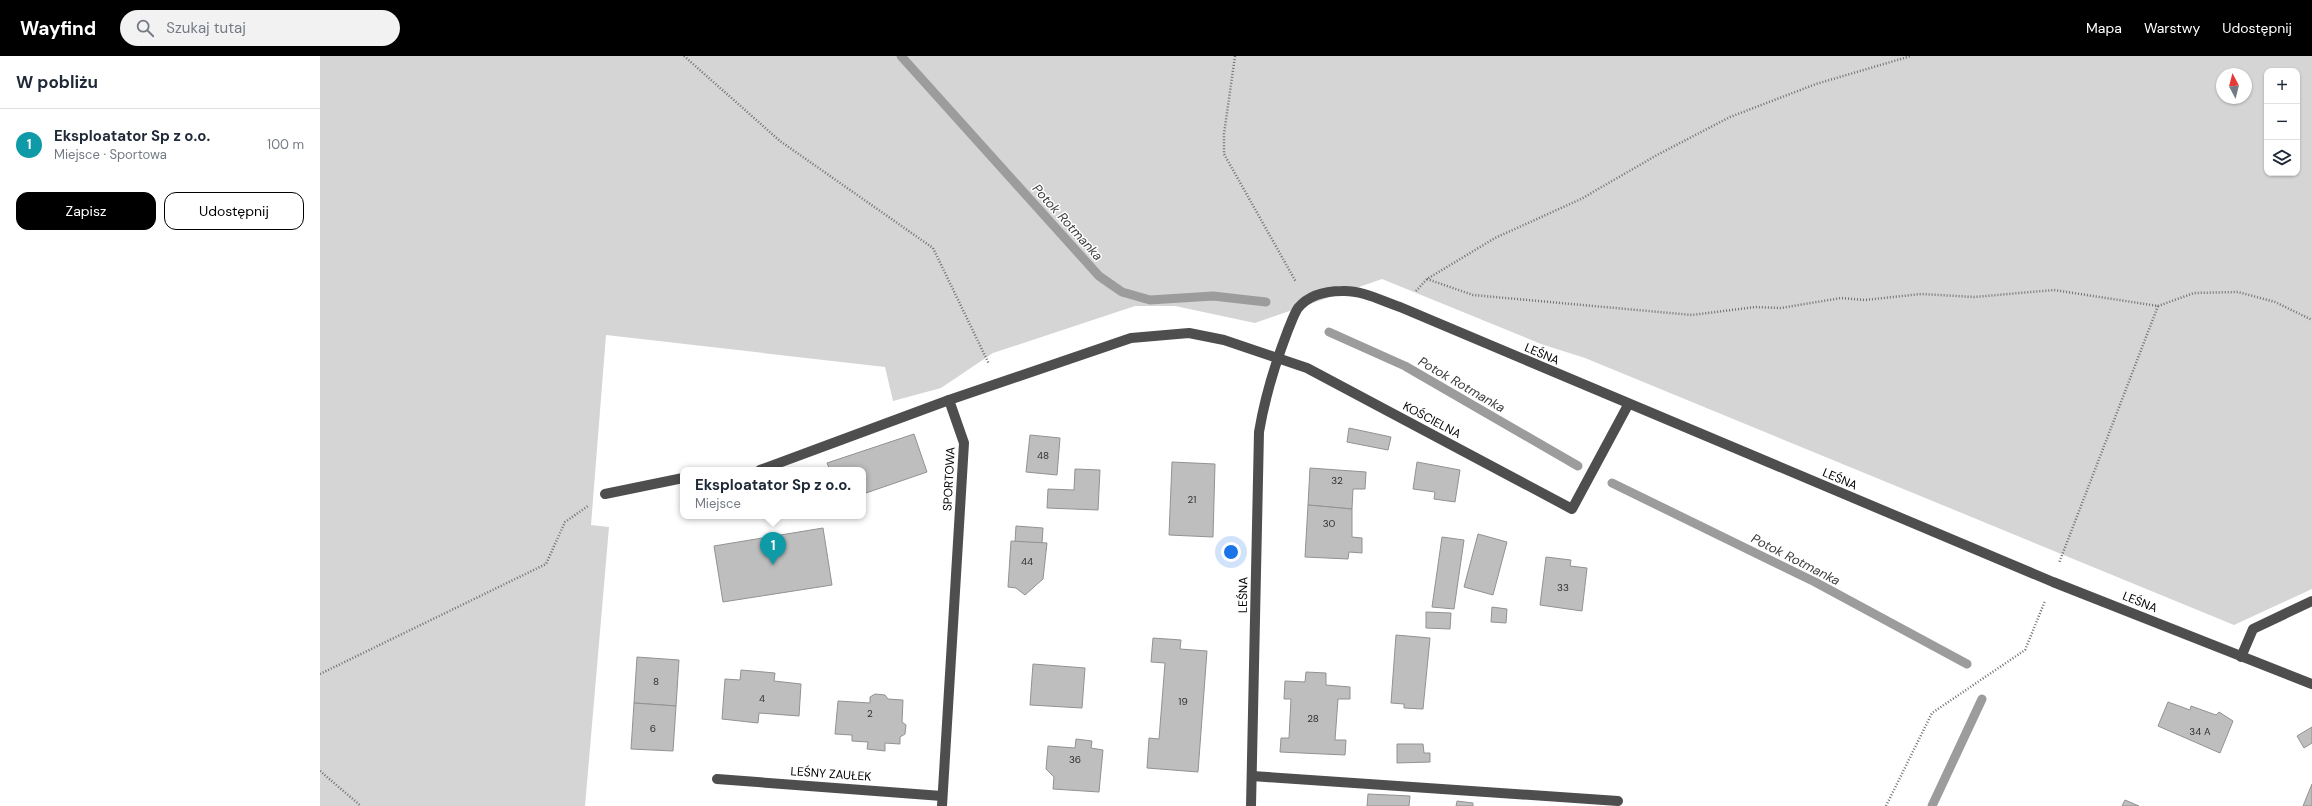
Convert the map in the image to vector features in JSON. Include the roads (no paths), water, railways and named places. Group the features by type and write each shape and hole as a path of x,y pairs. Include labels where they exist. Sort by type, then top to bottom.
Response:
{"street":[{"name":"LEŚNA","path":"1251,806 1259,432 1264,402 1277,358 1297,309 1307,300 1324,292 1344,291 1359,293 1400,307 1628,405 2053,582 2312,684"},
{"path":"768,467 949,400 1131,338 1189,333 1224,340 1277,358"},
{"name":"KOŚCIELNA","path":"1277,358 1307,368 1572,509 1628,405"},
{"name":"SPORTOWA","path":"942,801 964,443 949,400"},
{"path":"605,494 680,479"},
{"path":"2241,657 2254,629 2312,601"},
{"path":"1252,776 1618,801"},
{"name":"LEŚNY ZAUŁEK","path":"718,779 942,801"}],"waterway":[{"name":"Potok Rotmanka","path":"901,56 1099,276 1122,292 1150,300 1213,296 1266,302"},
{"name":"Potok Rotmanka","path":"1329,332 1405,366 1578,466"},
{"name":"Potok Rotmanka","path":"1612,483 1815,582 1967,664"},
{"name":"Potok Rotmanka","path":"1932,806 1982,699"}],"place":[{"name":"Eksploatator Sp z o.o.","path":"773,565"}]}
